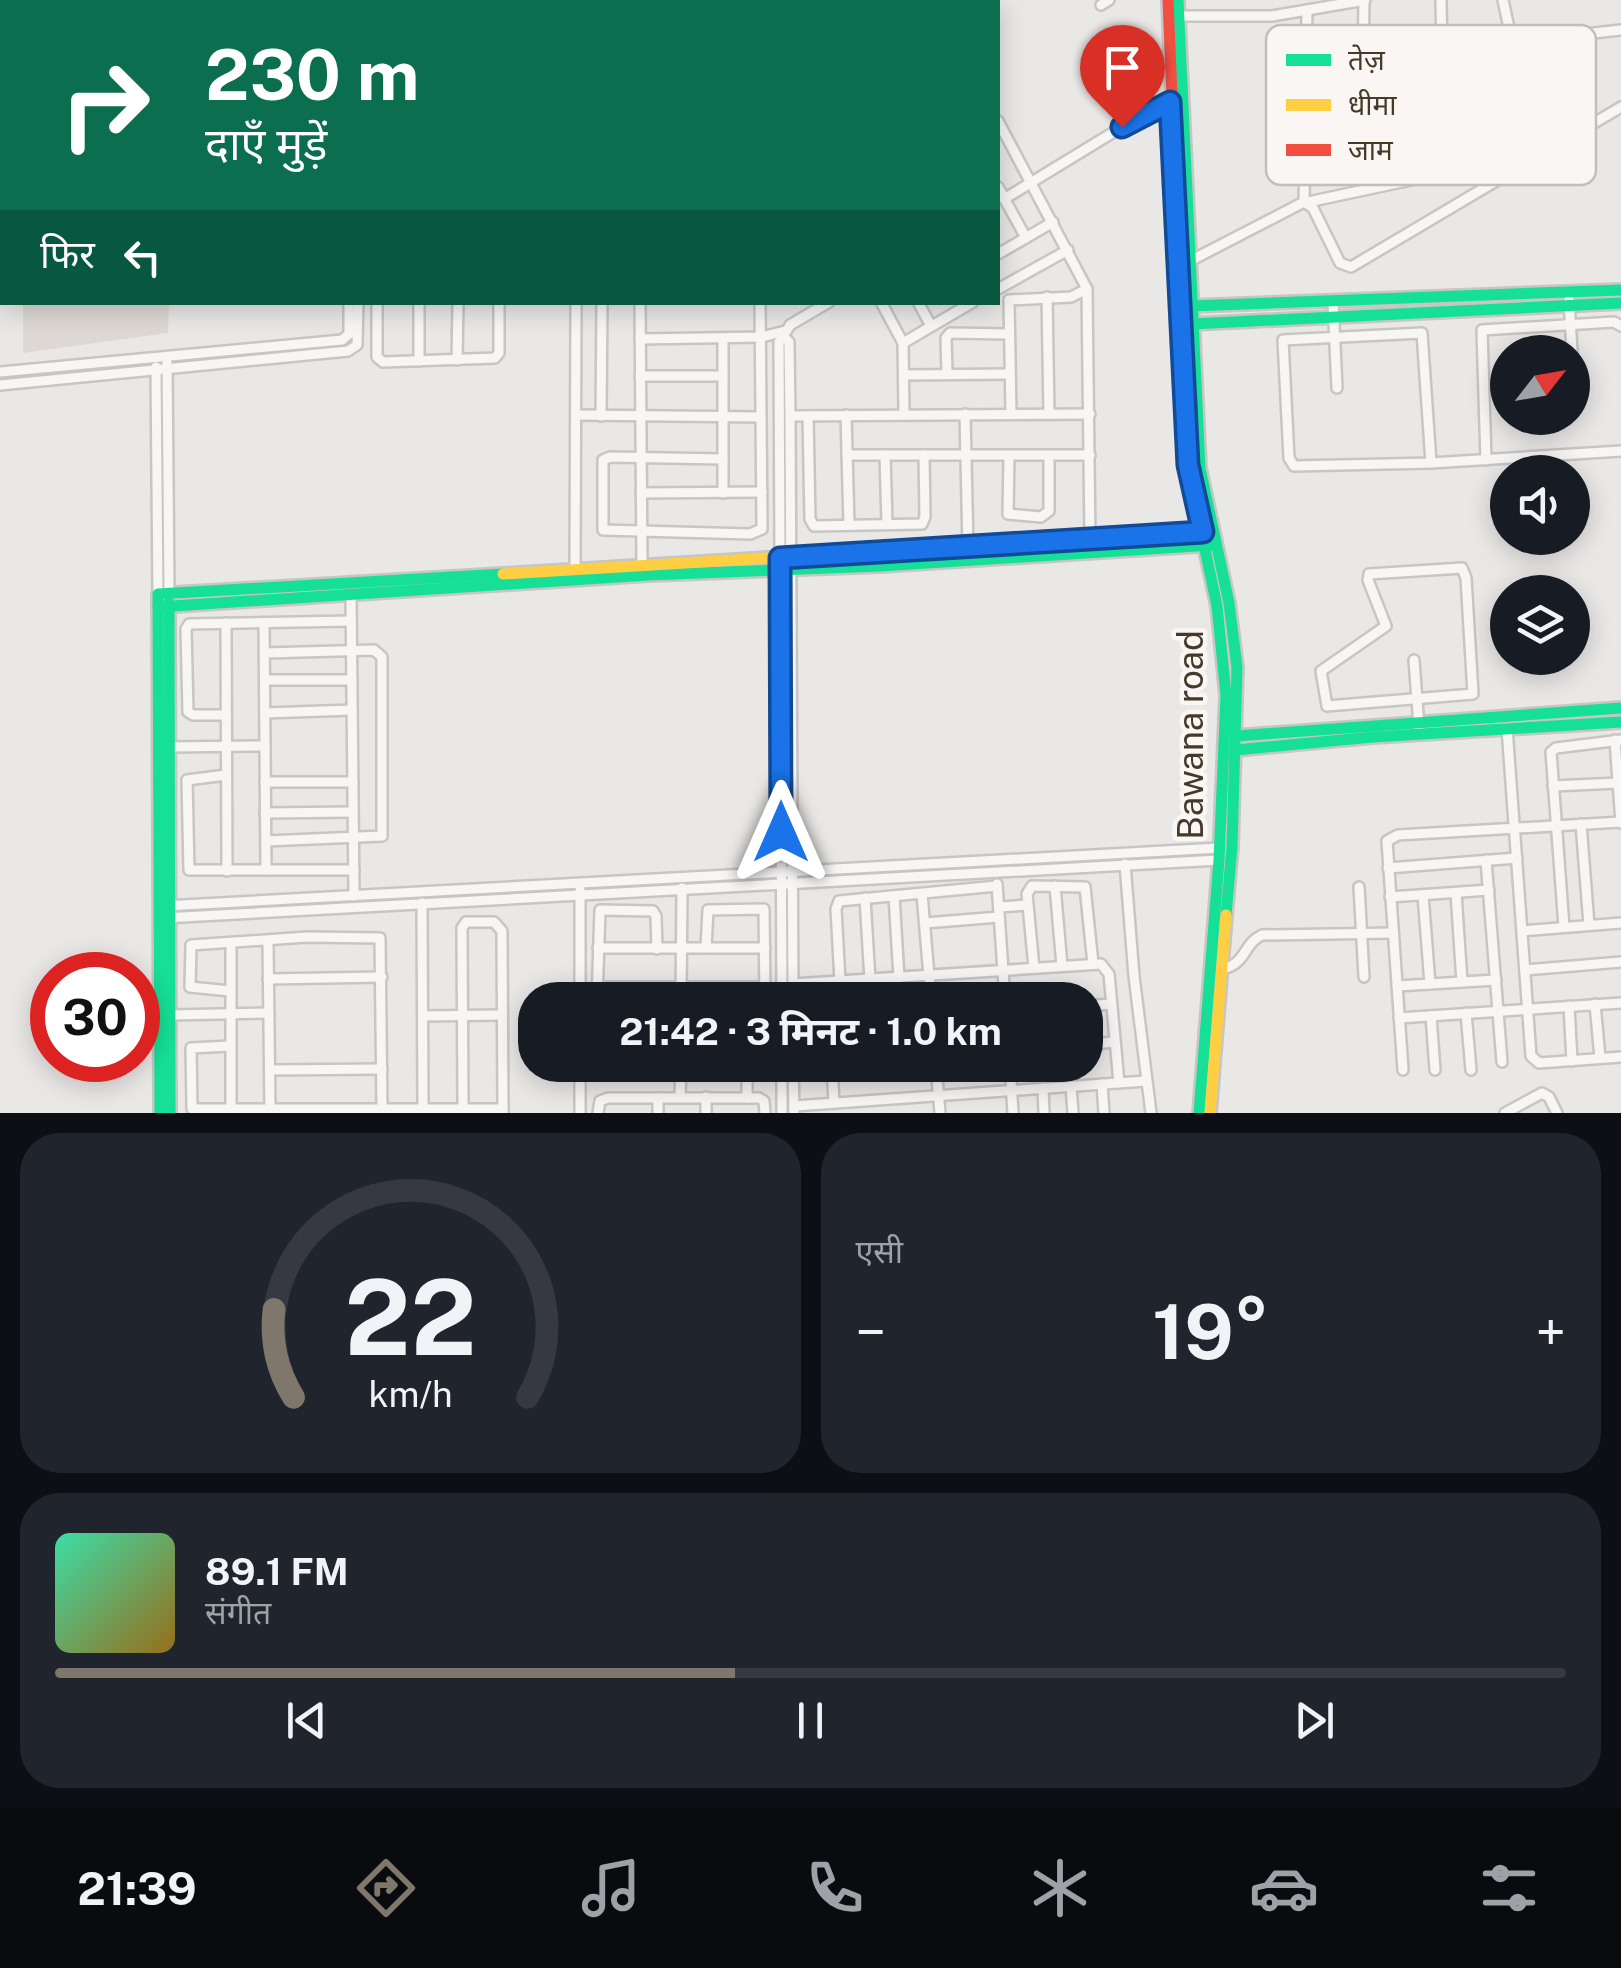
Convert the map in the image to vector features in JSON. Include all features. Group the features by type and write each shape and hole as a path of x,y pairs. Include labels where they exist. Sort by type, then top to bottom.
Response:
{"street":[{"name":"Bawana road","path":"1168,0 1173,16 1185,263 1188,465 1210,539 1236,662 1236,750 1210,1113"},
{"name":"Bawana road","path":"1178,0 1173,16 1170,102 1192,306 1200,468 1225,684 1219,854 1199,1113"},
{"path":"1288,0 1288,14"},
{"path":"1173,16 1288,14 1365,0 1364,25"},
{"path":"1440,0 1441,25"},
{"path":"1503,0 1508,25"},
{"path":"1307,10 1307,25"},
{"path":"1596,33 1621,30"},
{"path":"1004,199 1051,168 1170,102"},
{"path":"1596,122 1621,108"},
{"path":"1000,126 1087,288 1090,540"},
{"path":"1306,185 1306,202 1340,263 1351,267 1488,185"},
{"path":"1185,263 1306,202 1387,185"},
{"path":"1000,191 1026,238"},
{"path":"1000,253 1054,222"},
{"path":"1000,288 1068,250"},
{"path":"1011,414 1009,300 1071,297 1087,288"},
{"path":"1569,299 1621,290"},
{"path":"1047,297 1049,414"},
{"path":"1192,306 1333,309 1569,299 1621,303"},
{"path":"1569,299 1571,335"},
{"path":"0,372 342,340 349,334 349,305"},
{"path":"0,385 354,350 358,340 358,305"},
{"path":"378,305 379,360 419,361 498,356 499,305"},
{"path":"419,305 419,361"},
{"path":"458,305 458,360"},
{"path":"575,574 576,305"},
{"path":"602,305 602,416"},
{"path":"640,305 642,566"},
{"path":"723,459 603,460 601,522 606,533 754,534 763,525 760,305"},
{"path":"793,982 779,342 784,334 825,305"},
{"path":"882,305 902,344 904,414"},
{"path":"920,305 932,326"},
{"path":"902,344 968,305"},
{"path":"1192,324 1333,309"},
{"path":"1333,309 1337,388"},
{"path":"1486,460 1480,332 1614,322 1621,326"},
{"path":"1431,463 1422,334 1416,331 1282,342 1290,463 1298,466 1431,463 1621,451"},
{"path":"947,374 946,338 950,333 1009,334"},
{"path":"640,339 762,338 784,334"},
{"path":"782,982 790,416 789,342 784,334"},
{"path":"723,339 723,493"},
{"path":"161,356 170,1113"},
{"path":"904,375 1010,374"},
{"path":"640,376 723,376"},
{"path":"965,414 968,548"},
{"path":"790,416 1090,414"},
{"path":"576,415 761,418"},
{"path":"846,415 849,524"},
{"path":"808,416 810,519 814,526 925,521 924,455"},
{"path":"847,455 1090,455"},
{"path":"885,455 886,524"},
{"path":"1008,456 1008,514 1041,517 1049,511 1049,456"},
{"path":"640,493 762,492"},
{"path":"163,600 351,594 642,566 786,564 1090,540 1210,539"},
{"path":"163,600 336,586 1210,539"},
{"path":"1462,568 1475,689 1470,696 1416,699 1330,707 1324,702 1321,671 1386,626 1369,574 1462,568"},
{"path":"351,594 354,896"},
{"path":"160,1113 169,747 163,600"},
{"path":"226,715 192,716 188,712 186,629 192,623 351,621"},
{"path":"226,623 227,871"},
{"path":"264,623 266,870"},
{"path":"264,653 374,650 382,656 382,833 376,838 266,841"},
{"path":"1414,660 1419,727"},
{"path":"264,680 352,680"},
{"path":"1236,750 1419,727 1621,708"},
{"path":"265,713 352,710"},
{"path":"1236,736 1621,722"},
{"path":"1507,728 1533,1060 1539,1064 1621,1056"},
{"path":"1403,1070 1386,841 1391,837 1514,828 1555,826 1621,822 1618,740 1553,750 1555,826 1564,926"},
{"path":"169,747 265,746"},
{"path":"226,776 193,778 186,786 189,870 354,870"},
{"path":"265,782 353,782"},
{"path":"1553,786 1618,783"},
{"path":"266,813 353,812"},
{"path":"1582,824 1589,925"},
{"path":"793,876 1219,854"},
{"path":"165,912 354,896 782,876 996,871 1219,854"},
{"path":"1388,868 1517,858"},
{"path":"1486,860 1502,1062"},
{"path":"1125,864 1151,1113"},
{"path":"996,871 1004,982"},
{"path":"165,912 422,903 580,888 682,888 782,876"},
{"path":"997,886 843,900 837,904 840,982 1102,964 1108,969 1118,1083"},
{"path":"1055,886 1062,966"},
{"path":"1034,968 1030,888 1055,886 1082,886 1087,891 1094,964"},
{"path":"1359,887 1364,977"},
{"path":"580,888 580,982"},
{"path":"681,982 682,888"},
{"path":"1390,897 1489,890"},
{"path":"1456,892 1462,982"},
{"path":"922,894 930,982"},
{"path":"1422,895 1430,984"},
{"path":"894,896 899,978"},
{"path":"866,898 870,980"},
{"path":"422,903 423,1016 430,1111"},
{"path":"925,924 1028,905"},
{"path":"706,948 708,910 759,908 765,913 765,982"},
{"path":"597,982 598,913 602,909 653,910 656,948"},
{"path":"230,1046 192,1048 190,1106 195,1111 502,1111 501,927 494,922 470,921 462,928 469,1110"},
{"path":"1522,931 1621,923"},
{"path":"1223,968 1240,962 1253,940 1262,935 1394,933"},
{"path":"230,991 193,990 188,978 191,945 301,937 376,937 381,941 382,1110"},
{"path":"268,942 270,1110"},
{"path":"230,944 231,1111"},
{"path":"598,948 765,948"},
{"path":"1525,970 1621,962"},
{"path":"268,979 382,977"},
{"path":"1397,986 1496,980"},
{"path":"1399,1018 1621,1003"},
{"path":"1103,1005 1112,1004"},
{"path":"1594,1004 1600,1058"},
{"path":"1569,1006 1572,1060"},
{"path":"170,1015 269,1013"},
{"path":"1466,1013 1471,1070"},
{"path":"423,1016 501,1015"},
{"path":"1430,1016 1435,1070"},
{"path":"1103,1043 1114,1042"},
{"path":"270,1070 382,1070"},
{"path":"794,1082 794,1110 821,1109 834,1103 851,1108 881,1100 1146,1081"},
{"path":"580,1082 580,1113"},
{"path":"680,1082 680,1097"},
{"path":"736,1113 746,1082"},
{"path":"782,1082 782,1113"},
{"path":"833,1082 834,1103"},
{"path":"937,1082 940,1113"},
{"path":"1011,1082 1013,1113"},
{"path":"1102,1084 1104,1113"},
{"path":"1071,1086 1073,1113"},
{"path":"1043,1088 1044,1113"},
{"path":"1511,1112 1542,1093 1558,1113"},
{"path":"598,1113 604,1099 680,1097 762,1098 766,1113"},
{"path":"628,1098 628,1113"},
{"path":"658,1098 658,1113"},
{"path":"706,1098 706,1113"},
{"path":"909,1098 910,1113"},
{"path":"881,1100 882,1113"}],"shaded area":[{"path":"23,305 169,305 168,333 23,353"}],"traffic: fast":[{"path":"1178,0 1200,468 1229,603 1237,667 1226,915"},
{"path":"1191,306 1621,290"},
{"path":"1192,324 1621,303"},
{"path":"1183,362 1187,465 1217,606 1226,695 1219,860 1199,1113"},
{"path":"158,607 648,575 880,566 1212,545"},
{"path":"160,1113 158,594 503,574"},
{"path":"169,603 170,1113"},
{"path":"1236,736 1621,708"},
{"path":"1236,750 1373,737 1621,722"}],"traffic: slow":[{"path":"503,574 1015,543"},
{"path":"1210,1113 1226,915"}],"traffic: jam":[{"path":"1168,0 1183,362"},
{"path":"1015,543 1208,532"}],"route":[{"path":"781,832 780,558 1203,532 1188,476 1170,102 1122,127"}]}
